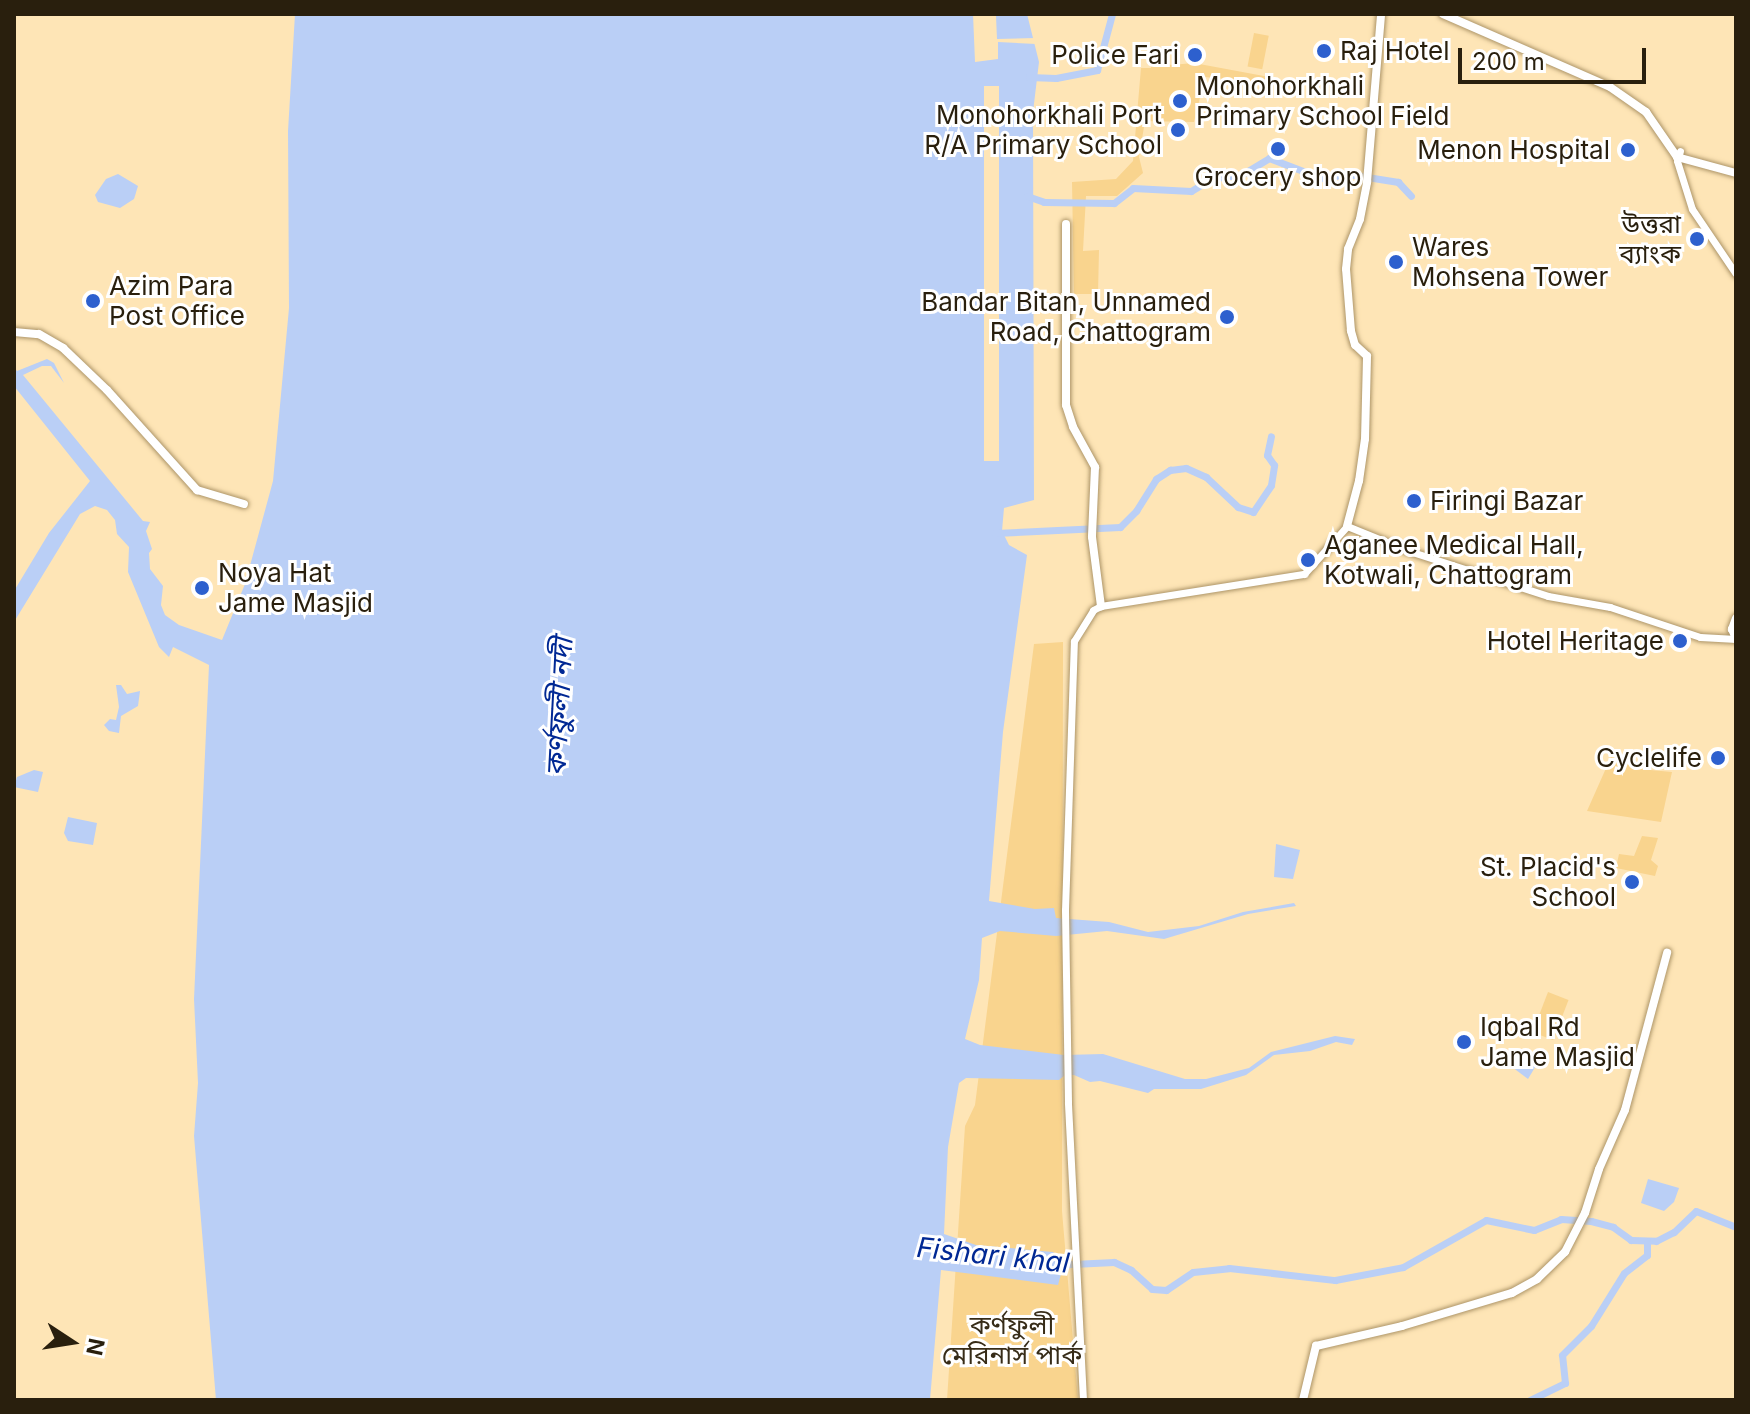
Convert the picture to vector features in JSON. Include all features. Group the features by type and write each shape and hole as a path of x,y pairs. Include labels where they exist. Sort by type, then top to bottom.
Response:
{"main road":[{"path":"1347,526 1359,481 1365,439 1367,356 1355,345 1351,331 1346,269 1348,249 1360,219 1367,178 1381,14"},
{"path":"1443,14 1615,90 1646,112 1679,154 1736,171"},
{"path":"1452,14 1611,84 1645,105 1679,154"},
{"path":"1066,224 1066,405 1073,427 1095,467 1091,521 1101,606"},
{"path":"14,332 39,334 63,348 197,490 244,504"},
{"path":"1736,618 1732,629 1736,639"},
{"path":"1303,1400 1316,1346 1402,1326 1512,1293 1537,1279 1565,1252 1585,1213 1625,1110 1667,953"}],"street":[{"path":"1679,154 1692,209 1736,274"},
{"path":"1083,1400 1068,1102 1065,910 1074,641 1082,623 1101,606 1304,574 1347,526 1406,550 1548,596 1610,607 1700,637 1736,639"}],"green space":[{"path":"1254,33 1269,36 1262,69 1248,66"},
{"path":"1152,56 1171,65 1194,63 1275,78 1274,84 1205,77 1194,122 1145,121 1139,157 1143,173 1117,196 1086,196 1083,251 1099,250 1098,294 1074,294 1072,182 1116,179 1133,161 1141,68 1151,68"},
{"name":"কর্ণফুলী মেরিনার্স পার্ক","path":"1063,642 1062,1211 1078,1400 947,1400 965,1126 975,1105 1034,644"},
{"path":"1611,757 1639,769 1672,772 1661,822 1587,811"},
{"path":"1642,836 1658,838 1651,860 1658,866 1655,876 1616,868 1619,854 1634,856"},
{"path":"1548,992 1569,1000 1553,1040 1533,1032"}],"water":[{"name":"কর্ণফুলী নদী","path":"295,14 1027,14 1039,62 1033,112 1034,500 1004,508 1002,531 1009,545 1027,555 1003,732 989,901 1035,909 1054,908 1056,918 1109,922 1148,932 1199,926 1243,912 1294,903 1296,906 1248,914 1164,939 1107,931 1056,936 1000,931 982,938 979,980 965,1039 980,1045 1064,1055 1103,1054 1185,1079 1206,1079 1249,1068 1271,1052 1335,1036 1355,1039 1352,1045 1336,1042 1310,1051 1274,1055 1246,1075 1201,1089 1154,1089 1148,1093 1100,1081 1090,1082 1074,1075 1065,1075 1059,1080 966,1078 959,1083 948,1147 944,1234 976,1245 1053,1252 1061,1260 1061,1274 1058,1285 941,1270 930,1400 216,1400 194,1136 198,1083 194,999 209,665 173,647 169,657 159,647 128,572 129,547 117,534 115,520 107,510 95,506 80,514 14,622 14,591 49,533 90,481 14,386 14,367 17,371 47,359 54,363 64,383 51,366 42,366 23,375 143,521 150,522 146,531 152,549 149,553 150,569 163,586 161,605 165,615 179,625 222,640 245,584 273,481 289,308 288,131"},
{"path":"118,174 138,186 134,199 120,208 98,202 95,195 106,179"},
{"path":"116,685 121,685 127,694 140,691 138,706 121,716 119,733 109,731 104,725 110,719 116,720 119,707"},
{"path":"34,770 43,772 38,792 14,787 17,777"},
{"path":"68,817 97,823 93,845 68,841 64,833"},
{"path":"1276,844 1300,850 1293,879 1274,877"},
{"path":"1517,1048 1537,1064 1528,1079 1508,1064"},
{"path":"1648,1179 1679,1188 1674,1202 1664,1211 1641,1203"}],"pier":[{"path":"973,14 996,16 997,39 1035,38 1036,44 998,42 998,59 975,62"},
{"path":"984,86 999,86 999,461 984,461"}],"waterway":[{"path":"1029,77 1056,78 1097,70 1112,14"},
{"path":"1027,196 1044,202 1114,203 1133,188 1191,191 1213,178 1241,175 1269,158 1321,178 1348,174 1398,182 1411,196"},
{"path":"995,533 1120,527 1136,511 1156,479 1170,470 1186,468 1206,477 1238,507 1253,512 1271,485 1274,465 1267,455 1271,436"},
{"name":"Fishari khal","path":"1052,1265 1114,1262 1131,1270 1152,1289 1166,1290 1193,1272 1229,1268 1335,1280 1403,1267 1486,1220 1534,1230 1561,1219 1591,1221 1613,1227 1631,1240 1656,1241 1674,1232 1696,1211 1736,1227"},
{"path":"1530,1400 1565,1383 1562,1355 1591,1326 1624,1273 1647,1255 1647,1241"}],"place":[{"name":"Raj Hotel","path":"1324,51"},
{"name":"Police Fari","path":"1195,55"},
{"name":"Monohorkhali Primary School Field","path":"1180,101"},
{"name":"Monohorkhali Port R/A Primary School","path":"1178,130"},
{"name":"Grocery shop","path":"1278,149"},
{"name":"Menon Hospital","path":"1628,150"},
{"name":"উত্তরা ব্যাংক","path":"1697,239"},
{"name":"Wares Mohsena Tower","path":"1396,262"},
{"name":"Azim Para Post Office","path":"93,301"},
{"name":"Bandar Bitan, Unnamed Road, Chattogram","path":"1227,317"},
{"name":"Firingi Bazar","path":"1414,501"},
{"name":"Aganee Medical Hall, Kotwali, Chattogram","path":"1308,560"},
{"name":"Noya Hat Jame Masjid","path":"202,588"},
{"name":"Hotel Heritage","path":"1680,641"},
{"name":"Cyclelife","path":"1718,758"},
{"name":"St. Placid's School","path":"1632,882"},
{"name":"Iqbal Rd Jame Masjid","path":"1464,1042"}]}
